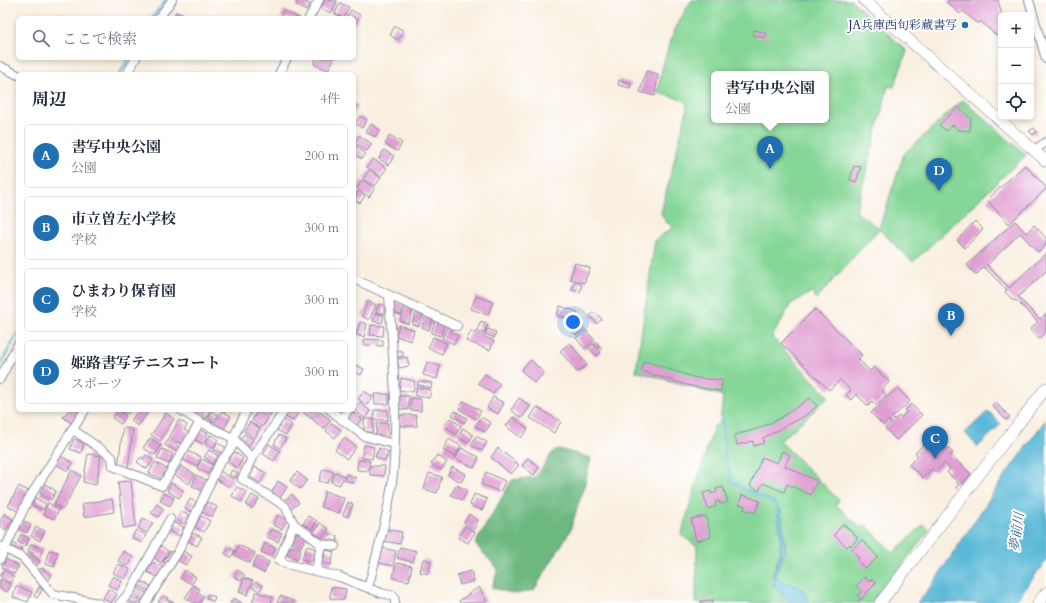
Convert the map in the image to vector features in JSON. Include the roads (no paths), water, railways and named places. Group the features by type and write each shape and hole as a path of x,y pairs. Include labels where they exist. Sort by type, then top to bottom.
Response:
{"street":[{"path":"160,16 172,0"},
{"path":"310,16 319,0"},
{"path":"864,0 1046,161"},
{"path":"1029,0 1046,58"},
{"path":"128,72 135,60"},
{"path":"280,72 286,60"},
{"path":"0,66 16,74"},
{"path":"1033,151 1046,142"},
{"path":"356,280 458,326"},
{"path":"368,588 382,535 392,484 394,444 394,381 389,294"},
{"path":"0,379 16,348"},
{"path":"880,603 1046,388"},
{"path":"0,559 3,547 28,500 84,412"},
{"path":"184,412 200,422 233,438 252,458"},
{"path":"146,603 179,550 219,464 232,447 233,438 246,412"},
{"path":"284,412 252,458 242,479 285,506 294,524 321,544 335,546"},
{"path":"332,412 364,436 394,444"},
{"path":"342,420 347,412"},
{"path":"72,429 112,457 113,466 162,486 200,422"},
{"path":"120,603 130,592 170,519"},
{"path":"294,524 279,560 286,564 340,577 381,593 394,596 395,603"},
{"path":"316,571 321,544"},
{"path":"3,547 23,558 53,594 98,603"},
{"path":"1038,603 1046,593"}],"water":[{"path":"988,411 1001,424 978,447 965,433"},
{"name":"夢前川","path":"1046,419 1046,561 1014,603 917,603 932,585 1006,474"},
{"path":"777,510 781,510 786,551 778,567 776,575 784,582 798,586 802,589 810,603 791,603 774,587 773,576 781,546"}],"waterway":[{"path":"154,16 166,0"},
{"path":"121,72 128,60"},
{"path":"0,365 16,337"},
{"path":"722,418 724,454 732,481 742,488 775,503 779,510"}],"place":[{"name":"JA兵庫西旬彩蔵書写","path":"965,25"},
{"name":"書写中央公園","path":"770,169"},
{"name":"姫路書写テニスコート","path":"939,191"},
{"name":"市立曽左小学校","path":"951,336"},
{"name":"ひまわり保育園","path":"935,459"}]}
